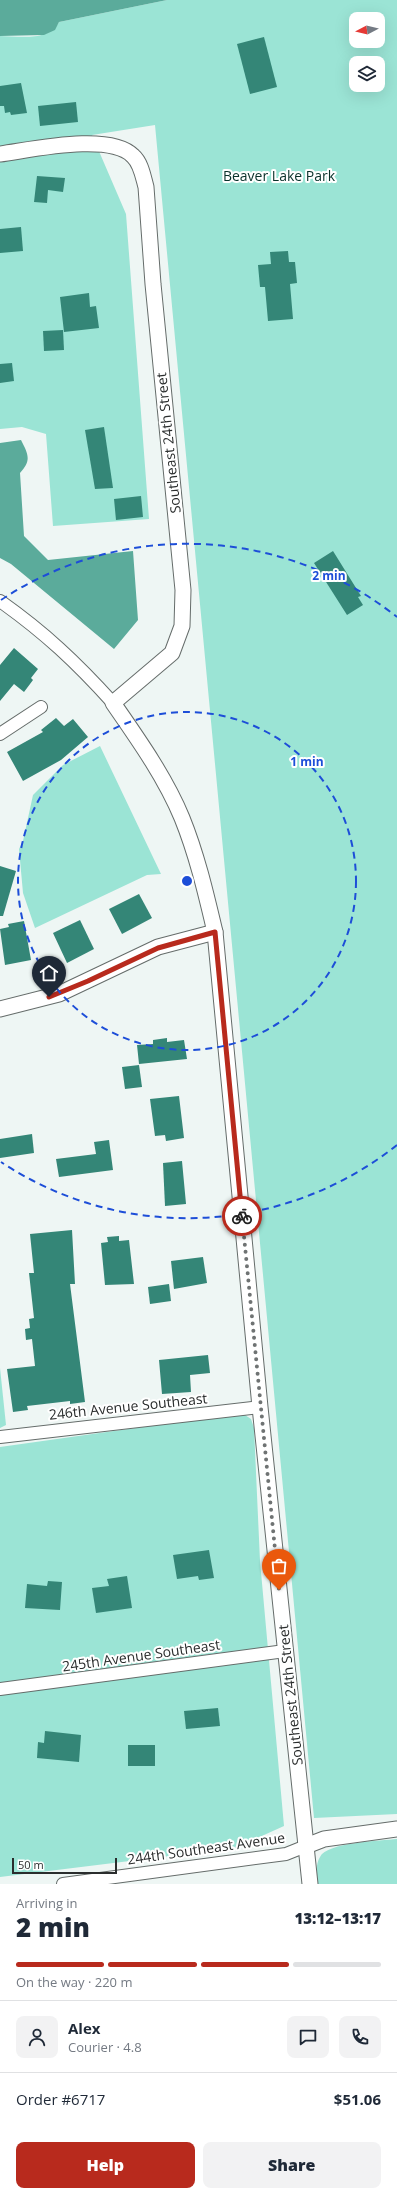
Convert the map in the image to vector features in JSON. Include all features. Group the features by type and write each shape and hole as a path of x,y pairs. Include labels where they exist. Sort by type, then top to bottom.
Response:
{"street":[{"name":"Southeast 24th Street","path":"0,154 102,143 125,149 134,156 143,175 146,187 152,284 183,609 182,626 172,653 112,703 142,744 181,817 204,885 215,932 260,1407 310,1884"},
{"path":"0,601 43,632 78,665 112,703"},
{"path":"0,734 41,707"},
{"path":"0,1009 59,994 158,948 215,932"},
{"name":"246th Avenue Southeast","path":"0,1437 260,1407"},
{"name":"245th Avenue Southeast","path":"0,1689 285,1650"},
{"path":"306,1846 324,1839 397,1829"},
{"name":"244th Southeast Avenue","path":"63,1884 286,1854 306,1846"}],"green space":[{"name":"Beaver Lake Park","path":"167,0 397,0 397,1814 314,1818 155,125 92,135 126,214 149,519 53,526 46,434 22,427 0,429 0,36 24,37 41,35 48,33 59,22"},
{"path":"100,746 161,874 147,875 35,928 23,893 19,849 23,841 33,795 63,765"},
{"path":"0,1368 6,1425 0,1428"},
{"path":"242,1413 251,1419 254,1428 260,1561 284,1826 235,1848 0,1877 0,1447"},
{"path":"397,1839 397,1884 318,1884 317,1863 325,1852 343,1845"}],"shaded area":[{"path":"0,0 167,0 59,22 55,30 44,35 0,36"},
{"path":"21,440 28,457 24,468 20,473 24,536 48,560 133,551 138,620 114,649 11,564 0,558 0,443"}],"building":[{"path":"264,37 277,87 250,94 237,44"},
{"path":"21,83 27,113 11,115 10,112 5,113 4,106 0,106 0,86"},
{"path":"76,102 78,122 40,126 38,106"},
{"path":"37,176 65,178 63,192 48,190 47,203 34,202"},
{"path":"21,227 23,251 0,253 0,229"},
{"path":"288,251 289,262 295,262 297,283 290,284 293,319 268,321 265,287 260,287 258,265 271,264 270,252"},
{"path":"89,293 90,307 96,306 99,328 64,332 60,297"},
{"path":"63,330 64,350 44,351 43,331"},
{"path":"12,363 14,381 0,383 0,364"},
{"path":"104,427 113,488 95,489 85,430"},
{"path":"141,496 143,517 116,520 114,499"},
{"path":"333,551 361,596 358,597 363,605 347,615 314,563"},
{"path":"14,648 38,669 31,678 33,680 24,692 14,684 0,701 0,665"},
{"path":"56,718 64,726 73,719 88,737 61,760 23,781 7,752 43,732 41,730"},
{"path":"0,866 16,871 3,916 0,916"},
{"path":"139,894 152,918 122,934 109,909"},
{"path":"80,920 94,949 67,963 53,933"},
{"path":"24,921 31,960 5,965 0,929 9,927 8,924"},
{"path":"167,1038 167,1042 184,1040 187,1059 139,1064 137,1045 153,1044 153,1040"},
{"path":"139,1065 142,1087 125,1089 122,1067"},
{"path":"179,1096 184,1138 166,1141 165,1135 155,1136 150,1099"},
{"path":"32,1134 34,1153 0,1158 0,1139"},
{"path":"109,1140 113,1170 59,1177 56,1159 96,1154 94,1142"},
{"path":"182,1161 186,1204 165,1206 163,1163"},
{"path":"72,1230 75,1284 70,1284 85,1402 70,1404 70,1401 27,1406 28,1410 13,1412 7,1369 35,1366 32,1339 26,1340 25,1329 30,1328 29,1319 34,1318 29,1273 34,1273 30,1234"},
{"path":"119,1236 119,1241 129,1240 134,1284 105,1285 101,1243 108,1242 107,1237"},
{"path":"203,1257 207,1283 174,1289 171,1261"},
{"path":"169,1284 171,1301 150,1304 148,1287"},
{"path":"208,1355 210,1373 190,1375 191,1392 162,1394 159,1360"},
{"path":"209,1550 214,1578 199,1580 198,1576 177,1579 173,1555"},
{"path":"127,1576 132,1608 96,1613 92,1588 109,1586 107,1579"},
{"path":"48,1581 62,1582 60,1610 25,1608 27,1584 47,1586"},
{"path":"218,1708 220,1726 186,1729 184,1711"},
{"path":"45,1731 81,1735 79,1762 37,1758 38,1742 44,1743"},
{"path":"128,1745 155,1745 155,1766 128,1766"}],"way so far":[{"path":"242,1216 279,1590"}],"route":[{"path":"49,997 88,981 136,957 158,948 215,932 242,1216"}]}
